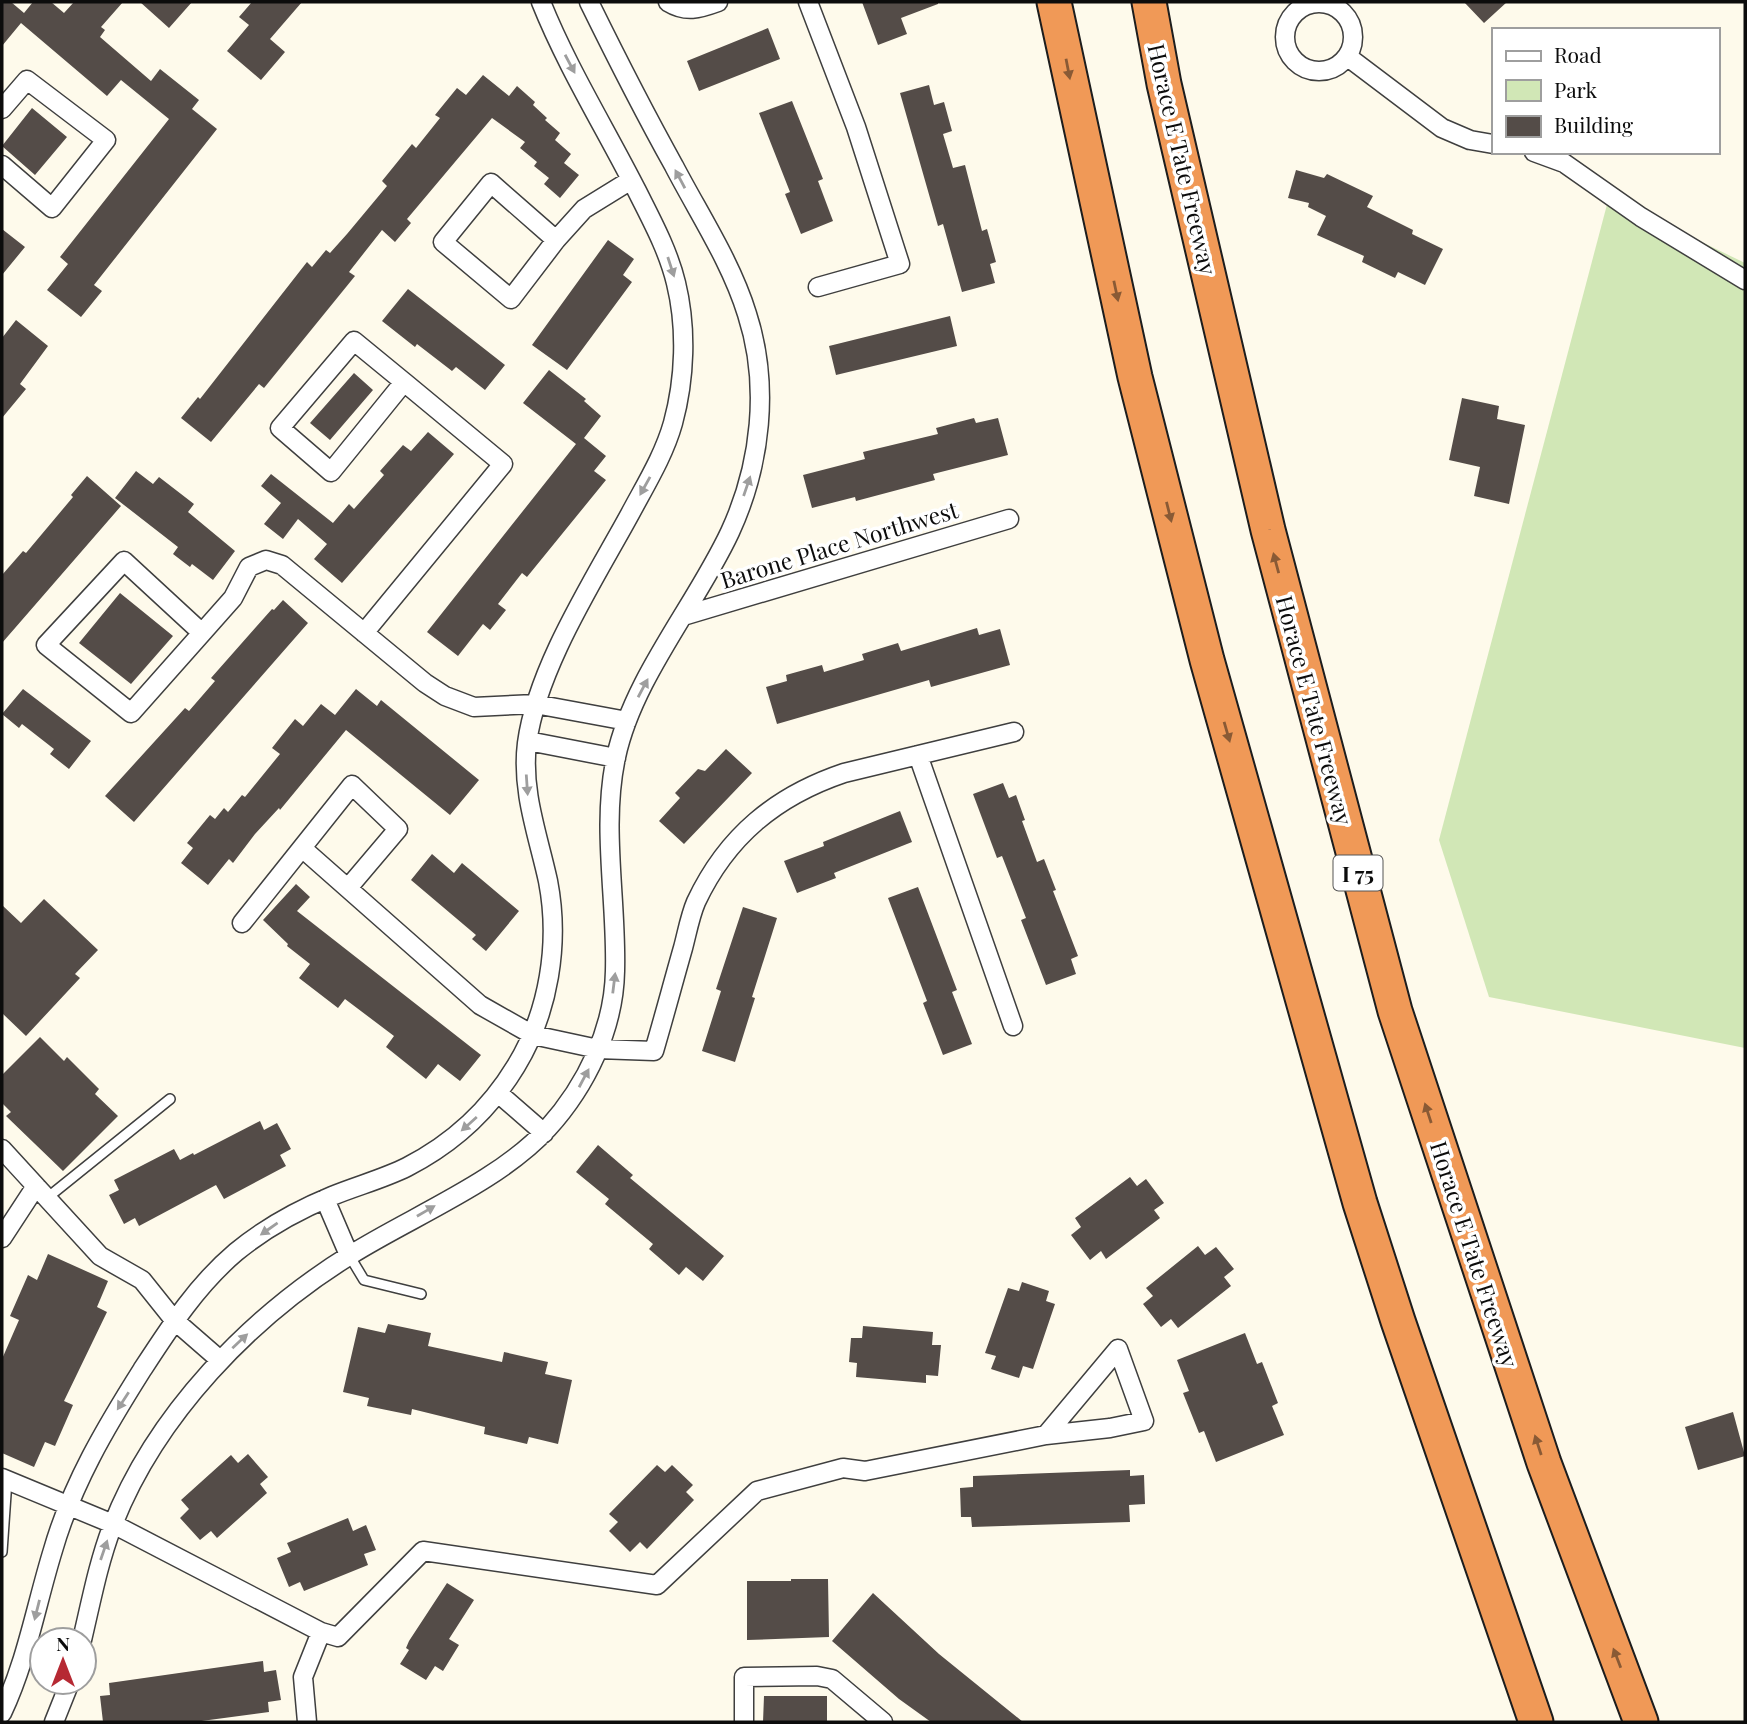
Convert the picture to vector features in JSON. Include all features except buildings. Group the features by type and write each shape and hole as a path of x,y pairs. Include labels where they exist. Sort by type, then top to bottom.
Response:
{"highway":[{"path":"1054,2 1135,377 1210,674 1360,1203 1536,1722"},
{"name":"Horace E Tate Freeway","path":"1149,2 1164,84 1268,530 1395,1011 1544,1463 1641,1722"}],"street":[{"path":"85,1626 100,1564 113,1524 131,1485 160,1437 220,1360 281,1303 349,1255 492,1173 544,1133 581,1084 598,1049 610,1012 615,973 609,820 616,758 627,721 642,690 730,532 750,480 757,450 760,415 757,355 748,315 731,273 628,82 589,2"},
{"path":"668,2 677,8 695,10 719,2"},
{"path":"808,2 856,127 900,264 818,287"},
{"path":"2,1713 16,1684 27,1650 67,1507 103,1432 174,1320 205,1282 238,1250 281,1221 325,1199 406,1167 455,1136 482,1112 498,1093 533,1035 548,983 553,930 549,886 528,800 526,767 535,704 566,631 658,464 679,395 683,338 676,285 662,239 564,52 548,4"},
{"path":"1348,57 1442,128 1470,140 1492,144"},
{"path":"2,109 27,79 106,140 52,208 2,165"},
{"path":"1539,154 1564,163 1641,217 1745,280"},
{"path":"556,240 491,183 443,242 511,299 556,240 584,209 631,180"},
{"path":"364,633 503,464 355,341 280,428 331,472 404,382"},
{"name":"Barone Place Northwest","path":"683,616 1009,519"},
{"path":"202,633 124,561 46,645 131,713 202,633 233,598 249,567 267,560 282,565 425,683 445,696 474,707 535,704 627,721"},
{"path":"302,848 480,1005 533,1035 598,1049 654,1051 695,904 720,859 751,824 782,800 817,782 1014,732"},
{"path":"528,741 616,758"},
{"path":"918,755 1013,1026"},
{"path":"242,923 352,785 398,829 348,888"},
{"path":"498,1093 544,1133"},
{"path":"2,1149 100,1256 142,1280 174,1320 220,1360"},
{"path":"2,1238 41,1192"},
{"path":"325,1199 349,1255"},
{"path":"4,1479 113,1524 321,1632 338,1637 423,1551 657,1585 757,1491 843,1468 865,1471 1046,1436 1144,1421 1118,1349 1046,1436"},
{"path":"307,1722 303,1677 321,1632"},
{"path":"744,1722 744,1677 817,1675 832,1679 883,1722"},
{"path":"54,1722 64,1696"}],"lane":[{"path":"41,1192 170,1099"},
{"path":"349,1255 364,1280 421,1294"},
{"path":"2,1552 4,1479"}],"green space":[{"path":"1609,197 1745,263 1745,1048 1489,997 1439,840"}]}
